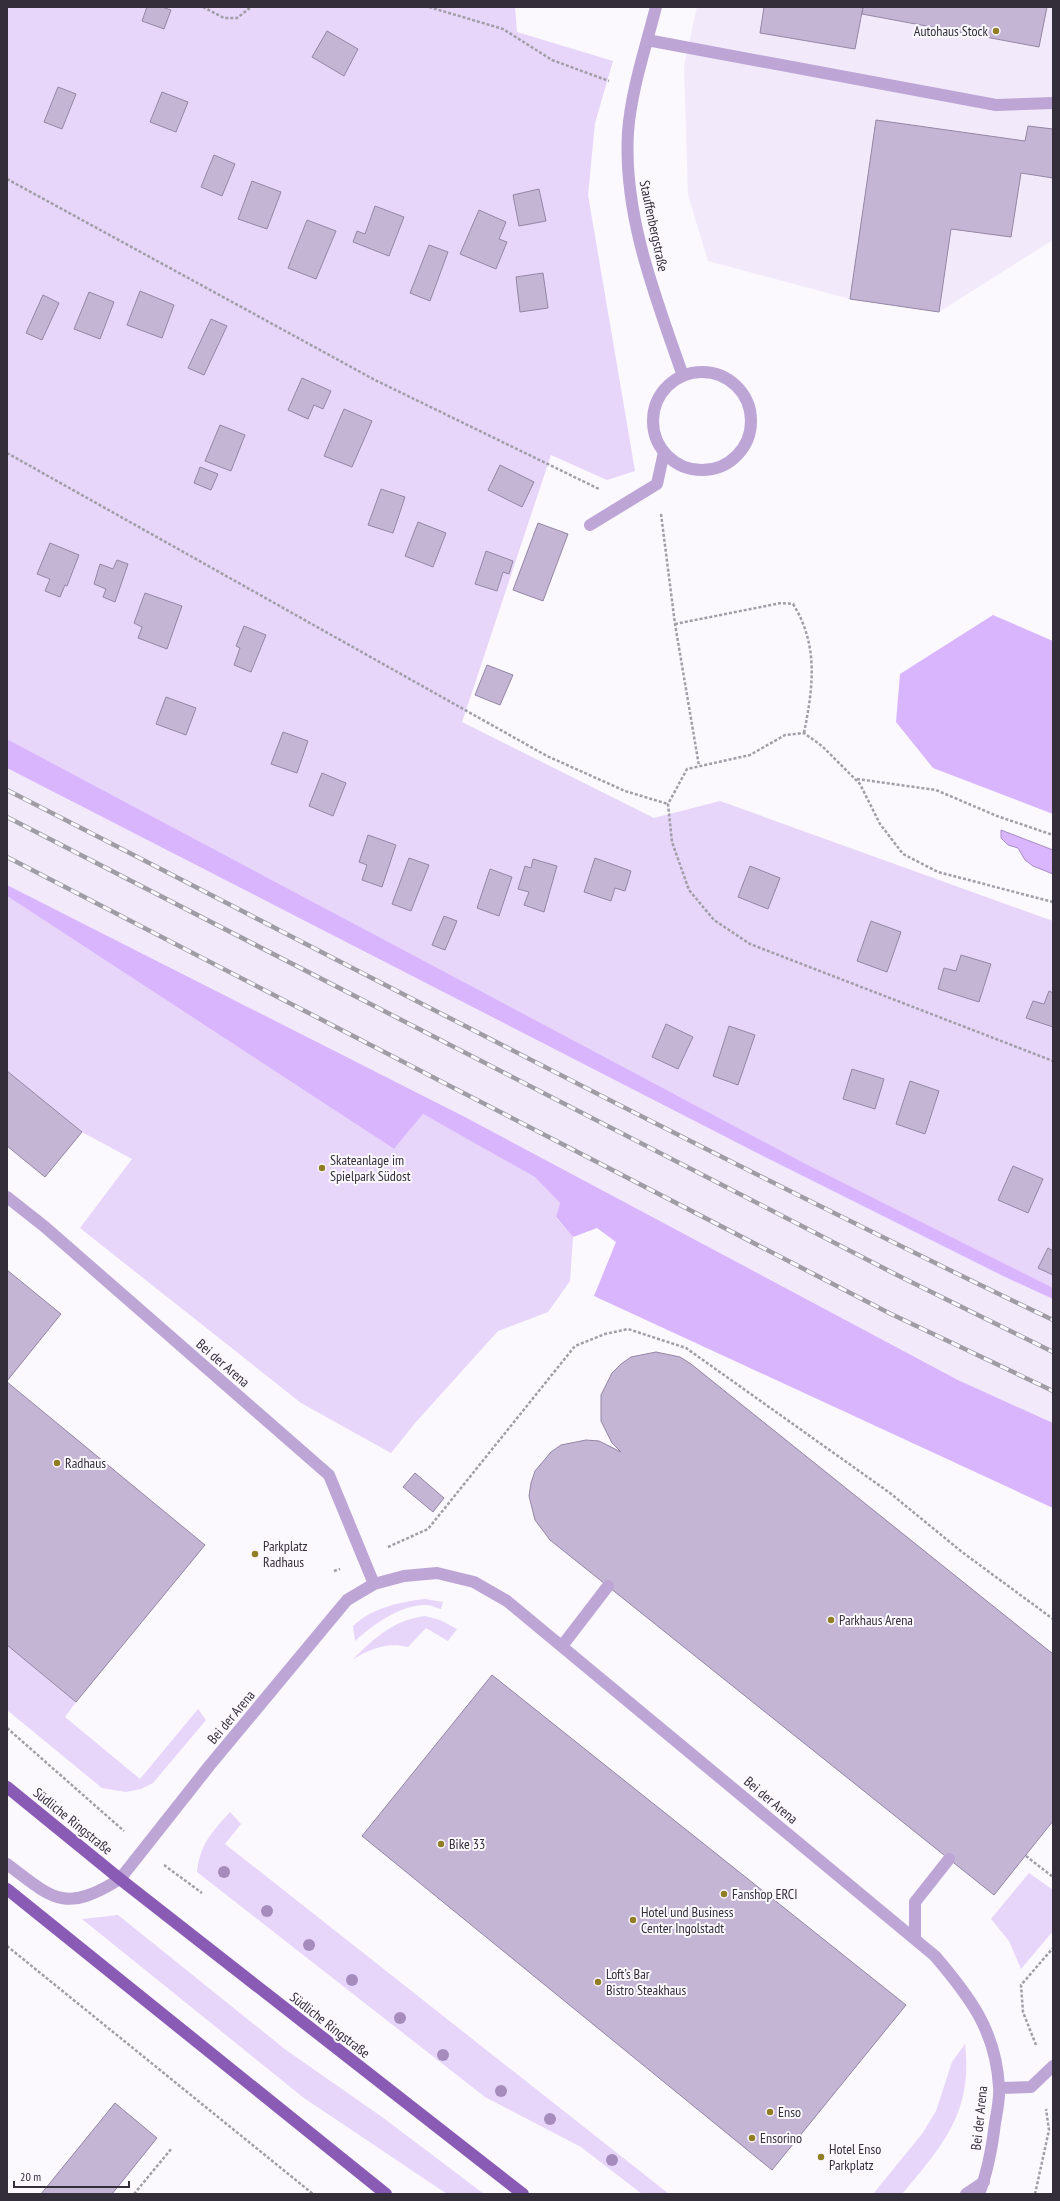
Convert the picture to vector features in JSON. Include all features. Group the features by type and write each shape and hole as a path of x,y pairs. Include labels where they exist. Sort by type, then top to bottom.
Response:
{"main road":[{"name":"Südliche Ringstraße","path":"7,1787 120,1879 523,2194"},
{"path":"7,1889 386,2194"}],"street":[{"name":"Stauffenbergstraße","path":"656,7 647,40 628,131 629,182 641,246 655,295 683,376"},
{"path":"647,40 996,105 1053,103"},
{"path":"698,373 710,373 727,379 742,392 748,404 751,416 750,430 745,444 735,458 721,467 698,470 684,467 671,459 664,452 657,440 653,418 659,399 670,385 683,376 698,373"},
{"path":"590,525 657,484 664,452"},
{"name":"Bei der Arena","path":"7,1197 45,1227 329,1475 374,1584"},
{"name":"Bei der Arena","path":"120,1879 347,1600 374,1584 404,1576 437,1573 474,1582 507,1600 915,1939 935,1956 965,1990 978,2012 993,2046 1000,2088 992,2150 984,2182 979,2194"},
{"path":"562,1646 608,1586"},
{"path":"915,1939 915,1902 949,1859"},
{"path":"7,1864 37,1887 67,1900 80,1899 99,1892 120,1879"},
{"path":"1000,2088 1031,2087 1053,2066"},
{"path":"966,2194 984,2182"}],"path":[{"path":"203,7 224,18 237,18 251,7"},
{"path":"429,7 503,29 552,60 613,82"},
{"path":"7,179 375,380 566,472"},
{"path":"7,453 546,756 625,792 668,804"},
{"path":"657,484 675,624 700,766"},
{"path":"675,624 781,603 794,604 800,615 813,658 812,694 804,733"},
{"path":"1053,902 938,872 903,854 880,824 856,779 822,746 804,733 785,735 750,755 687,769 668,804 672,842 689,890 714,920 750,944 1053,1061"},
{"path":"856,779 936,790 996,816 1053,835"},
{"path":"334,1572 428,1529 575,1346 605,1334 628,1329 686,1348 890,1493 962,1552 1053,1619"},
{"path":"7,1728 65,1781"},
{"path":"1026,1856 1053,1877"},
{"path":"7,1946 313,2194"},
{"path":"1021,1985 1053,1948"},
{"path":"134,2194 172,2148"}],"shaded area":[{"path":"7,7 515,7 517,32 613,61 595,123 588,195 635,471 607,480 551,455 462,722 654,818 720,801 1053,921 1053,1289 806,1164 7,739"},
{"path":"697,7 1053,7 1053,240 939,312 850,299 708,261 688,195 684,66"},
{"path":"993,615 1053,641 1053,814 933,768 896,722 900,674"},
{"path":"7,739 806,1164 1053,1288 1053,1299 1003,1276 759,1154 7,768"},
{"path":"7,768 759,1154 1003,1276 1053,1299 1053,1423 958,1380 465,1117 7,885"},
{"path":"1001,830 1053,850 1053,874 1033,866 1025,860 1018,848 1008,845 1001,838"},
{"path":"7,885 465,1117 958,1380 1053,1423 1053,1508 594,1296 616,1242 597,1228 573,1237 556,1217 560,1203 535,1177 423,1114 394,1149 7,896"},
{"name":"Skateanlage im Spielpark Südost","path":"7,896 394,1149 423,1114 536,1177 560,1203 556,1218 573,1237 570,1281 548,1312 498,1331 415,1423 391,1453 301,1403 80,1228 132,1159 82,1132 7,1071"},
{"path":"425,1599 443,1602 441,1609 425,1605 413,1606 404,1609 386,1617 355,1641 353,1626 377,1610 396,1604"},
{"path":"425,1616 440,1620 457,1629 448,1641 426,1628 408,1647 393,1645 386,1646 372,1650 352,1660 385,1631 403,1621"},
{"path":"7,1645 76,1702 65,1717 140,1779 198,1709 206,1720 153,1783 141,1789 126,1792 102,1788 7,1710"},
{"path":"230,1812 241,1824 225,1844 669,2194 642,2194 581,2147 485,2097 197,1872 204,1846 212,1832"},
{"path":"1029,1873 1053,1890 1053,1931 1021,1969 1009,1941 991,1919"},
{"path":"118,1915 286,2050 382,2117 484,2194 447,2194 304,2098 82,1919"},
{"path":"965,2044 966,2068 964,2089 952,2126 942,2143 902,2194 873,2194 922,2134 936,2111 952,2062"}],"building":[{"path":"147,7 162,7 171,10 164,29 142,21"},
{"path":"764,7 863,7 855,49 760,33"},
{"name":"Autohaus Stock","path":"863,7 1047,7 1039,47 862,14"},
{"path":"327,31 358,49 344,76 312,57"},
{"path":"58,87 76,94 62,129 44,122"},
{"path":"162,92 188,102 176,132 150,122"},
{"path":"876,120 1025,141 1028,126 1053,129 1053,178 1021,173 1011,237 951,229 939,312 850,299"},
{"path":"214,155 235,164 222,196 201,187"},
{"path":"252,181 281,192 267,229 238,219"},
{"path":"539,189 546,221 519,226 513,195"},
{"path":"375,206 404,217 389,256 353,242 357,231 365,234"},
{"path":"479,210 506,222 499,239 507,242 496,269 460,254"},
{"path":"307,220 336,231 316,279 288,268"},
{"path":"429,245 448,252 430,301 410,293"},
{"path":"543,273 548,308 520,312 516,277"},
{"path":"140,291 174,305 162,338 127,325"},
{"path":"89,292 114,302 100,339 74,329"},
{"path":"43,295 59,303 42,340 26,333"},
{"path":"211,319 227,326 204,375 188,368"},
{"path":"302,378 331,391 323,409 314,405 308,419 288,410"},
{"path":"344,409 372,421 352,467 324,456"},
{"path":"220,425 245,435 231,471 205,461"},
{"path":"500,465 534,482 522,507 488,490"},
{"path":"200,467 218,474 211,490 194,483"},
{"path":"381,489 405,497 393,533 368,525"},
{"path":"418,522 446,533 433,567 405,556"},
{"path":"538,523 568,534 543,601 513,590"},
{"path":"50,543 79,555 67,586 65,585 60,597 45,591 50,579 37,574"},
{"path":"486,551 513,561 509,574 503,572 497,591 475,584"},
{"path":"117,560 128,564 115,602 103,597 106,589 94,584 100,564 113,569"},
{"path":"145,593 182,606 167,649 138,638 142,627 134,623"},
{"path":"244,626 266,635 251,672 234,665 240,648 236,646"},
{"path":"487,665 513,675 500,705 475,695"},
{"path":"166,697 196,708 186,735 156,724"},
{"path":"283,732 308,741 297,773 271,764"},
{"path":"322,773 346,783 333,816 309,806"},
{"path":"368,835 396,845 382,887 362,880 367,865 359,862"},
{"path":"409,858 429,865 411,911 392,904"},
{"path":"595,858 631,871 625,891 615,888 611,901 584,892"},
{"path":"533,859 557,866 544,912 524,905 529,892 518,889 525,866 531,868"},
{"path":"750,866 780,878 768,909 738,897"},
{"path":"490,869 512,877 499,916 477,908"},
{"path":"444,916 457,921 445,950 432,945"},
{"path":"871,921 901,932 887,972 857,961"},
{"path":"961,955 991,964 979,1002 938,989 944,968 956,971"},
{"path":"1049,991 1053,993 1053,1027 1026,1018 1033,1001 1044,1004"},
{"path":"666,1024 693,1037 678,1069 652,1057"},
{"path":"729,1026 755,1035 738,1085 713,1076"},
{"path":"852,1069 884,1079 875,1109 843,1099"},
{"path":"7,1071 82,1132 45,1177 7,1146"},
{"path":"910,1081 939,1091 925,1134 896,1124"},
{"path":"1013,1166 1043,1179 1028,1213 998,1200"},
{"path":"1048,1248 1053,1251 1053,1275 1038,1268"},
{"path":"7,1270 61,1314 7,1381"},
{"name":"Parkhaus Arena","path":"656,1352 680,1357 691,1364 1053,1654 1053,1821 994,1895 550,1540 535,1520 529,1496 531,1483 535,1471 551,1452 561,1445 586,1440 599,1441 621,1452 612,1443 601,1421 601,1395 612,1373 621,1364 631,1357"},
{"name":"Radhaus","path":"7,1382 205,1545 76,1702 7,1645"},
{"path":"415,1473 444,1498 433,1512 403,1487"},
{"name":"Hotel und Business Center Ingolstadt","path":"492,1675 906,2005 772,2170 362,1836"},
{"path":"115,2103 157,2138 112,2194 41,2194"}],"railway":[{"path":"7,790 659,1125 1053,1320"},
{"path":"7,817 899,1276 1053,1352"},
{"path":"7,857 889,1313 1053,1391"}],"place":[{"name":"Autohaus Stock","path":"996,31"},
{"name":"Skateanlage im Spielpark Südost","path":"322,1168"},
{"name":"Radhaus","path":"57,1463"},
{"name":"Parkplatz Radhaus","path":"255,1554"},
{"name":"Parkhaus Arena","path":"831,1620"},
{"name":"Bike 33","path":"441,1844"},
{"name":"Fanshop ERCI","path":"724,1894"},
{"name":"Hotel und Business Center Ingolstadt","path":"633,1920"},
{"name":"Loft’s Bar Bistro Steakhaus","path":"598,1982"},
{"name":"Enso","path":"770,2112"},
{"name":"Ensorino","path":"752,2138"},
{"name":"Hotel Enso Parkplatz","path":"821,2157"}]}
